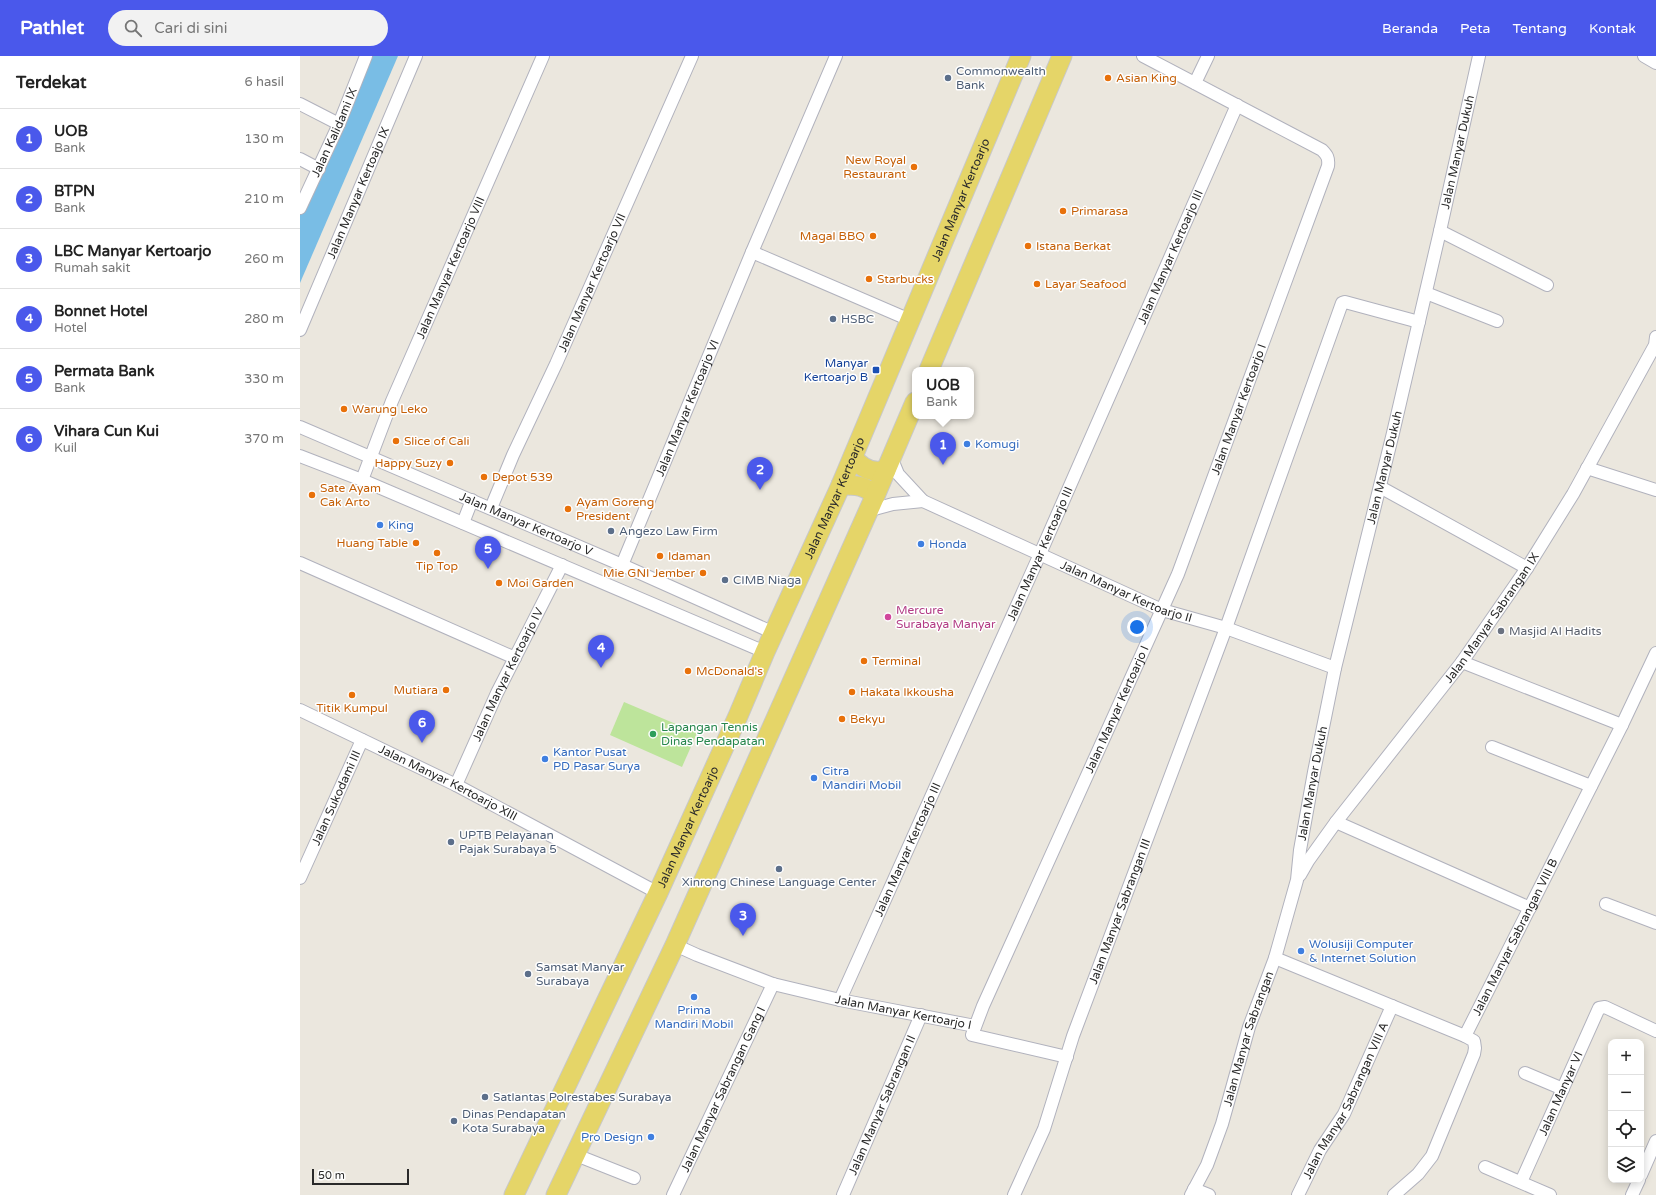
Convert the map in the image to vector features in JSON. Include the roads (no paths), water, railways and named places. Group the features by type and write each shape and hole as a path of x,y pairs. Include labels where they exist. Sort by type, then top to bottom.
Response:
{"main road":[{"name":"Jalan Manyar Kertoarjo","path":"518,1187 658,893 738,716 765,652 842,485 1021,56"},
{"path":"929,367 1062,56"},
{"path":"556,1195 675,945 912,409"},
{"path":"853,457 857,463 866,469 877,472 889,464"},
{"path":"842,485 856,485 865,487 871,504"},
{"path":"505,1195 518,1187"}],"street":[{"name":"Jalan Kalidami IX","path":"300,208 339,124 364,56"},
{"name":"Jalan Manyar Kertoajo IX","path":"300,330 416,56"},
{"name":"Jalan Manyar Kertoarjo VIII","path":"362,480 392,400 543,56"},
{"name":"Jalan Manyar Kertoarjo VII","path":"491,508 513,455 556,364 692,56"},
{"name":"Jalan Manyar Kertoarjo VI","path":"622,565 752,252 836,56"},
{"name":"Jalan Manyar Kertoarjo I","path":"675,945 773,984 840,1000 975,1026 1178,574 1328,166 1329,160 1322,150 1143,56"},
{"path":"1195,83 1208,56"},
{"name":"Jalan Manyar Dukuh","path":"1297,880 1300,850 1335,668 1426,293 1479,56"},
{"path":"1644,56 1656,63"},
{"path":"300,104 339,124"},
{"name":"Jalan Manyar Kertoarjo III","path":"840,1000 1040,554 1237,105"},
{"path":"300,159 318,169"},
{"path":"1440,231 1547,285"},
{"path":"752,252 807,274 910,320"},
{"path":"1426,293 1497,321"},
{"name":"Jalan Manyar Sabrangan III","path":"1014,1195 1044,1129 1078,1022 1226,628 1342,303 1345,302 1419,322"},
{"name":"Jalan Manyar Sabrangan IX","path":"1297,880 1308,861 1336,822 1462,662 1527,568 1573,494 1656,342"},
{"name":"Jalan Manyar Kertoarjo V","path":"300,427 491,508 774,633"},
{"name":"Jalan Manyar Kertoarjo V","path":"300,456 362,480 765,652"},
{"name":"Jalan Manyar Kertoarjo II","path":"889,464 923,501 1162,610 1226,628 1335,668"},
{"path":"1587,468 1656,490"},
{"path":"1380,487 1527,568"},
{"path":"463,523 472,500"},
{"path":"871,504 893,504 923,501"},
{"path":"300,563 515,658"},
{"name":"Jalan Manyar Kertoarjo IV","path":"456,785 515,658 562,565"},
{"path":"717,632 726,612"},
{"name":"Jalan Manyar Sabrangan VIII B","path":"1466,1036 1622,725 1656,653"},
{"path":"1462,662 1622,725"},
{"name":"Jalan Manyar Kertoarjo XIII","path":"300,710 456,785 658,893"},
{"name":"Jalan Sukodami III","path":"300,878 362,740"},
{"path":"1492,747 1591,786"},
{"path":"1336,822 1530,908"},
{"name":"Jalan Manyar Sabrangan","path":"1193,1192 1207,1165 1222,1124 1249,1027 1275,958 1297,880"},
{"path":"1606,904 1655,921"},
{"path":"1275,958 1466,1036 1474,1041 1475,1050 1432,1156 1418,1174 1397,1190 1394,1195"},
{"name":"Jalan Manyar Sabrangan Gang I","path":"673,1195 773,984"},
{"name":"Jalan Manyar Sabrangan VIII A","path":"1298,1195 1320,1150 1344,1114 1392,1006"},
{"name":"Jalan Manyar VI","path":"1521,1182 1598,1009 1602,1007 1656,1031"},
{"name":"Jalan Manyar Sabrangan II","path":"843,1195 921,1015"},
{"path":"975,1026 972,1035 1067,1057"},
{"path":"1525,1073 1562,1089"},
{"path":"1644,1168 1656,1141"},
{"path":"576,1155 634,1178"},
{"path":"1485,1167 1550,1195"},
{"path":"1632,1195 1638,1183"},
{"path":"1193,1192 1209,1195"}],"water":[{"path":"368,56 398,56 300,283 300,214"}],"place":[{"name":"Commonwealth Bank","path":"948,78"},
{"name":"Asian King","path":"1108,78"},
{"name":"New Royal Restaurant","path":"914,167"},
{"name":"Primarasa","path":"1063,211"},
{"name":"Magal BBQ","path":"873,236"},
{"name":"Istana Berkat","path":"1028,246"},
{"name":"Starbucks","path":"869,279"},
{"name":"Layar Seafood","path":"1037,284"},
{"name":"HSBC","path":"833,319"},
{"name":"Manyar Kertoarjo B","path":"876,370"},
{"name":"Warung Leko","path":"344,409"},
{"name":"Slice of Cali","path":"396,441"},
{"name":"Komugi","path":"967,444"},
{"name":"Happy Suzy","path":"450,463"},
{"name":"UOB","path":"943,465"},
{"name":"Depot 539","path":"484,477"},
{"name":"BTPN","path":"760,490"},
{"name":"Sate Ayam Cak Arto","path":"312,495"},
{"name":"Ayam Goreng President","path":"568,509"},
{"name":"King","path":"380,525"},
{"name":"Angezo Law Firm","path":"611,531"},
{"name":"Huang Table","path":"416,543"},
{"name":"Honda","path":"921,544"},
{"name":"Tip Top","path":"437,553"},
{"name":"Idaman","path":"660,556"},
{"name":"Permata Bank","path":"488,569"},
{"name":"Mie GNI Jember","path":"703,573"},
{"name":"CIMB Niaga","path":"725,580"},
{"name":"Moi Garden","path":"499,583"},
{"name":"Mercure Surabaya Manyar","path":"888,617"},
{"name":"Masjid Al Hadits","path":"1501,631"},
{"name":"Terminal","path":"864,661"},
{"name":"Bonnet Hotel","path":"601,668"},
{"name":"McDonald's","path":"688,671"},
{"name":"Mutiara","path":"446,690"},
{"name":"Hakata Ikkousha","path":"852,692"},
{"name":"Titik Kumpul","path":"352,695"},
{"name":"Bekyu","path":"842,719"},
{"name":"Lapangan Tennis Dinas Pendapatan","path":"653,734"},
{"name":"Vihara Cun Kui","path":"422,743"},
{"name":"Kantor Pusat PD Pasar Surya","path":"545,759"},
{"name":"Citra Mandiri Mobil","path":"814,778"},
{"name":"UPTB Pelayanan Pajak Surabaya 5","path":"451,842"},
{"name":"Xinrong Chinese Language Center","path":"779,869"},
{"name":"LBC Manyar Kertoarjo","path":"743,936"},
{"name":"Wolusiji Computer & Internet Solution","path":"1301,951"},
{"name":"Samsat Manyar Surabaya","path":"528,974"},
{"name":"Prima Mandiri Mobil","path":"694,997"},
{"name":"Satlantas Polrestabes Surabaya","path":"485,1097"},
{"name":"Dinas Pendapatan Kota Surabaya","path":"454,1121"},
{"name":"Pro Design","path":"651,1137"}]}
